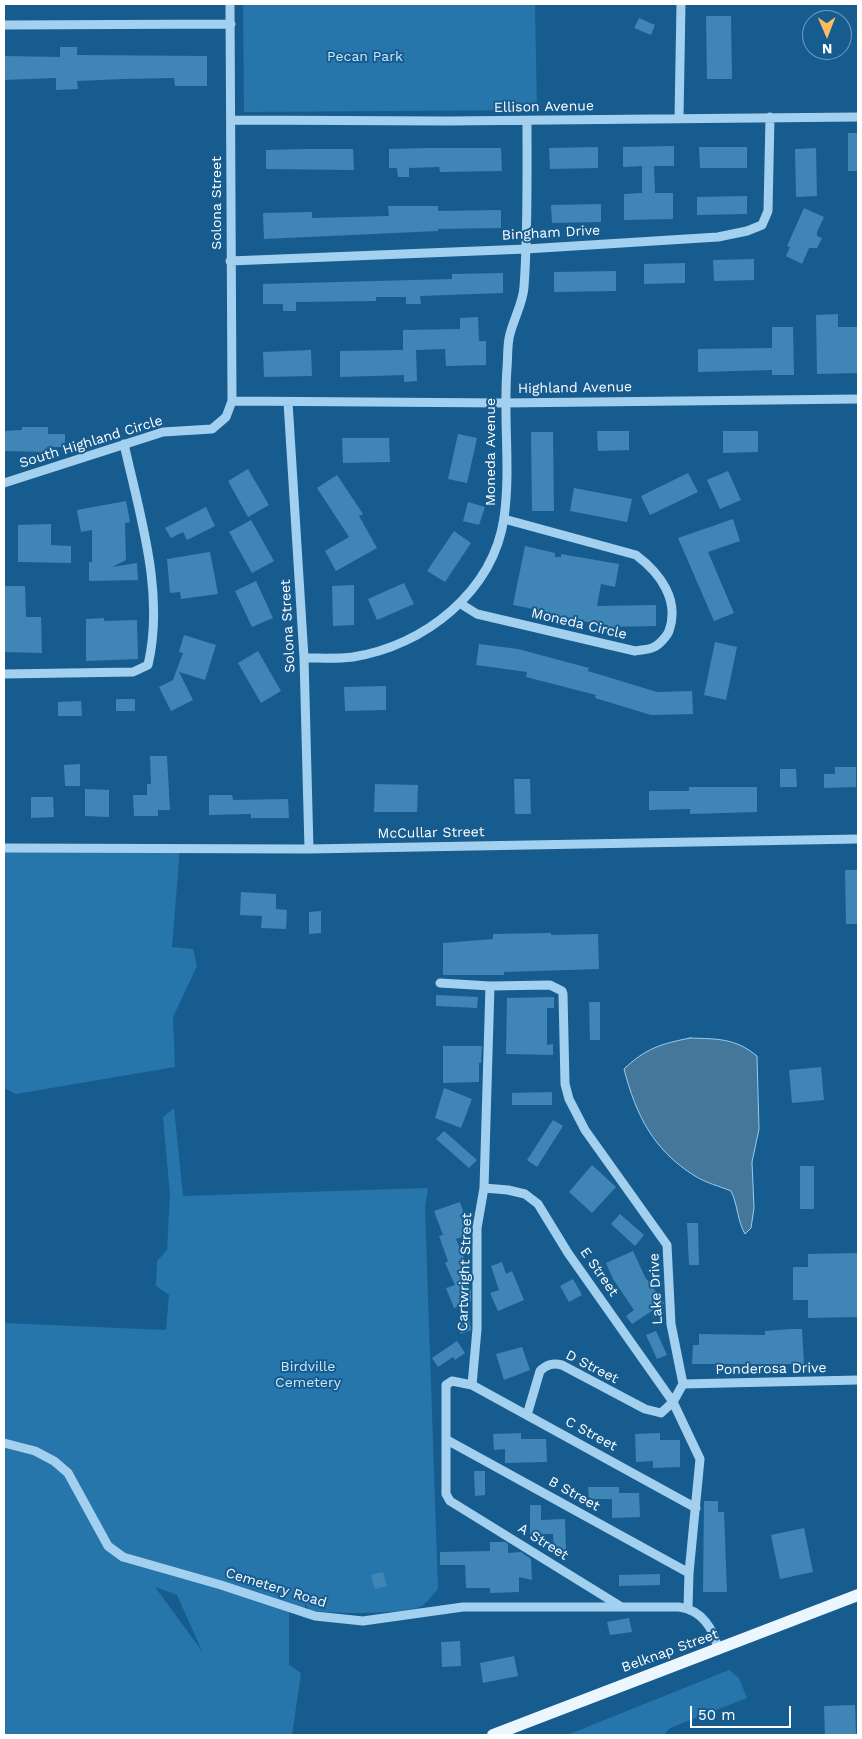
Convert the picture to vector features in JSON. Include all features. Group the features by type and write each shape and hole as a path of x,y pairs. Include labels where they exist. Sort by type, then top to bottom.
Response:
{"main road":[{"name":"Belknap Street","path":"493,1735 605,1690 718,1650 856,1597"}],"street":[{"name":"Solona Street","path":"230,4 232,401"},
{"path":"679,118 682,4"},
{"path":"4,25 231,24"},
{"name":"Bingham Drive","path":"230,260 526,249 718,237 747,231 762,225 768,211 770,117"},
{"name":"Ellison Avenue","path":"231,120 527,121 858,117"},
{"name":"Moneda Avenue","path":"304,658 353,657 377,651 403,642 438,624 461,604 479,580 497,546 504,520 507,483 504,403 509,336 524,290 527,121"},
{"name":"Highland Avenue","path":"232,401 504,403 858,399"},
{"name":"South Highland Circle","path":"4,482 163,432 212,428 226,417 232,401"},
{"name":"Solona Street","path":"288,402 304,658 309,849"},
{"path":"4,674 133,672 148,665 154,639 153,586 124,444"},
{"name":"Moneda Circle","path":"461,604 477,614 635,651 655,647 668,634 674,617 670,597 653,568 636,555 504,520"},
{"name":"McCullar Street","path":"4,848 309,849 858,839"},
{"path":"440,983 490,986"},
{"name":"Lake Drive","path":"490,986 550,985 562,990 564,994 565,1084 573,1110 584,1130 667,1245 671,1324 683,1384"},
{"name":"Cartwright Street","path":"472,1385 477,1329 477,1228 484,1188 490,986"},
{"name":"E Street","path":"484,1188 526,1194 538,1204 568,1253 673,1402"},
{"name":"D Street","path":"527,1415 540,1370 545,1365 555,1363 645,1409 661,1413 673,1402"},
{"name":"Ponderosa Drive","path":"683,1384 858,1380"},
{"path":"447,1440 446,1385 452,1381 472,1385"},
{"path":"683,1384 673,1402 700,1460 689,1573 688,1608 706,1622 715,1634 718,1650"},
{"name":"C Street","path":"472,1385 696,1508"},
{"name":"A Street","path":"447,1440 446,1494 450,1501 621,1607"},
{"name":"B Street","path":"447,1440 689,1573"},
{"name":"Cemetery Road","path":"4,1443 34,1451 54,1461 68,1473 108,1546 123,1557 221,1585 315,1616 363,1621 463,1607 688,1608"}],"green space":[{"name":"Pecan Park","path":"243,4 535,4 537,110 244,112"},
{"path":"4,848 180,848 172,947 193,949 197,966 173,1017 175,1067 16,1094 4,1088"},
{"name":"Birdville Cemetery","path":"174,1108 183,1196 428,1188 425,1208 438,1589 422,1606 413,1609 349,1613 309,1610 305,1603 305,1612 249,1588 289,1607 289,1665 301,1673 292,1735 4,1735 4,1323 166,1330 169,1295 156,1286 157,1261 167,1250 170,1195 163,1117","holes":["155,1587 177,1595 202,1651"]},
{"path":"729,1670 739,1678 747,1698 670,1728 664,1735 567,1735"}],"shaded area":[{"path":"690,1038 718,1039 734,1043 757,1056 759,1129 752,1162 754,1208 751,1228 745,1234 731,1191 695,1176 680,1166 657,1143 648,1130 634,1101 624,1069 654,1048"}],"building":[{"path":"706,16 731,16 732,79 707,79"},
{"path":"639,18 655,25 651,35 634,28"},
{"path":"60,47 77,47 77,55 207,56 207,86 175,86 174,78 124,79 77,81 78,89 56,90 56,78 4,80 4,56 60,57"},
{"path":"848,133 858,133 858,171 848,171"},
{"path":"674,146 674,166 654,166 655,193 673,193 673,219 624,220 624,194 642,193 642,166 623,167 623,147"},
{"path":"598,147 598,168 550,169 549,148"},
{"path":"699,147 747,147 747,168 700,168"},
{"path":"501,148 502,171 440,172 439,167 409,168 409,177 398,177 397,168 389,168 389,149"},
{"path":"816,148 817,196 796,197 795,149"},
{"path":"353,149 354,170 266,169 266,150"},
{"path":"747,196 747,214 697,215 697,197"},
{"path":"601,204 601,222 552,223 551,205"},
{"path":"388,206 438,206 438,211 501,210 501,228 438,229 438,231 264,239 263,213 312,212 312,218 389,216"},
{"path":"804,208 824,217 817,232 817,236 822,238 817,248 809,248 802,264 786,256 790,247 787,246"},
{"path":"754,259 754,280 714,281 713,260"},
{"path":"685,263 685,283 644,284 644,264"},
{"path":"616,271 616,291 554,292 554,272"},
{"path":"503,273 503,293 420,296 421,304 406,304 406,297 376,297 376,301 296,302 296,311 283,311 283,304 263,304 263,284 452,279 452,274"},
{"path":"838,314 838,327 858,327 858,373 817,374 816,315"},
{"path":"478,317 479,341 486,341 486,365 446,366 445,349 416,350 417,381 404,382 404,375 340,377 340,351 403,350 403,330 460,329 460,318"},
{"path":"772,327 793,327 794,375 772,375 772,370 698,372 698,349 772,348"},
{"path":"311,350 312,376 264,377 263,352"},
{"path":"22,427 48,427 48,434 65,434 65,447 47,447 47,452 4,451 4,431 22,430"},
{"path":"597,431 629,431 629,450 598,451"},
{"path":"723,431 758,431 758,452 723,453"},
{"path":"531,432 553,432 554,511 532,511"},
{"path":"458,434 477,438 467,483 448,479"},
{"path":"342,438 389,438 390,462 343,463"},
{"path":"248,469 269,505 248,517 228,481"},
{"path":"728,471 741,500 720,509 707,480"},
{"path":"688,473 698,492 650,515 641,496"},
{"path":"337,475 363,514 359,516 377,548 336,571 325,551 349,537 317,488"},
{"path":"574,488 632,499 627,522 570,511"},
{"path":"126,501 130,522 125,523 126,560 112,567 137,563 138,580 89,581 89,562 92,562 92,530 81,532 77,510"},
{"path":"468,502 485,507 479,525 463,521"},
{"path":"206,507 215,526 187,540 183,532 171,538 165,528"},
{"path":"733,519 740,541 708,552 734,613 714,621 678,538"},
{"path":"251,520 274,561 252,573 229,532"},
{"path":"51,524 51,545 71,546 71,563 18,562 18,525"},
{"path":"454,531 471,543 445,582 427,571"},
{"path":"525,546 555,553 555,557 561,557 561,554 619,564 615,587 601,584 597,606 656,605 656,626 608,627 608,625 547,616 548,612 513,605"},
{"path":"210,552 218,594 181,599 180,592 170,593 167,559"},
{"path":"256,581 273,618 252,627 235,591"},
{"path":"404,583 414,604 377,620 368,599"},
{"path":"354,585 354,625 333,626 332,586"},
{"path":"4,586 25,586 26,617 41,617 42,653 4,652"},
{"path":"104,618 104,621 137,620 138,659 86,661 86,619"},
{"path":"184,635 216,645 205,680 179,672 193,700 171,711 159,687 173,680 183,653 179,652"},
{"path":"715,642 737,647 726,700 704,695"},
{"path":"479,644 518,649 589,668 588,671 657,692 692,691 693,714 651,715 595,698 596,695 526,677 527,672 476,665"},
{"path":"258,651 281,691 261,703 238,663"},
{"path":"386,686 386,710 345,711 344,687"},
{"path":"116,699 135,699 135,711 116,711"},
{"path":"81,701 82,716 58,716 58,702"},
{"path":"150,756 167,756 170,810 158,810 158,816 134,816 133,795 147,795 147,784 151,784"},
{"path":"80,764 80,786 65,786 64,765"},
{"path":"835,767 856,767 856,787 824,788 824,774 835,774"},
{"path":"780,769 796,769 797,787 780,787"},
{"path":"514,779 530,779 531,814 515,814"},
{"path":"375,784 418,785 417,812 374,812"},
{"path":"689,787 757,787 757,812 690,814 690,809 649,810 649,791 689,791"},
{"path":"85,789 109,790 109,817 85,816"},
{"path":"209,795 232,795 233,800 288,799 289,818 251,818 251,814 209,815"},
{"path":"31,797 53,797 54,817 31,818"},
{"path":"845,870 858,870 858,924 846,924"},
{"path":"241,892 276,894 276,909 287,910 286,929 261,928 262,916 240,915"},
{"path":"321,911 321,933 309,934 309,912"},
{"path":"551,933 551,935 598,934 599,969 504,972 504,975 443,975 443,943 493,939 493,934"},
{"path":"436,995 478,997 477,1008 436,1006"},
{"path":"554,997 554,1008 547,1008 547,1045 553,1044 553,1055 506,1054 507,998"},
{"path":"589,1002 600,1002 600,1040 590,1040"},
{"path":"443,1046 482,1046 481,1063 479,1063 479,1082 443,1083"},
{"path":"821,1067 824,1100 792,1103 789,1070"},
{"path":"444,1088 472,1099 461,1128 435,1118"},
{"path":"552,1092 552,1105 512,1105 512,1093"},
{"path":"553,1120 563,1126 537,1167 527,1160"},
{"path":"444,1131 477,1160 469,1168 436,1139"},
{"path":"592,1165 616,1187 592,1213 569,1192"},
{"path":"800,1166 814,1166 814,1209 800,1209"},
{"path":"460,1202 471,1234 456,1239 468,1268 463,1270 471,1291 471,1301 454,1308 446,1288 455,1285 445,1263 448,1261 439,1236 443,1235 434,1211"},
{"path":"620,1214 644,1235 635,1246 611,1224"},
{"path":"687,1223 698,1223 699,1265 689,1265"},
{"path":"633,1251 645,1277 664,1303 632,1324 626,1316 634,1310 613,1279 606,1263"},
{"path":"858,1253 858,1317 808,1318 808,1300 793,1300 793,1267 808,1267 808,1254"},
{"path":"502,1262 506,1274 512,1271 524,1300 498,1311 490,1293 499,1290 491,1266"},
{"path":"573,1279 582,1295 569,1302 560,1286"},
{"path":"469,1319 471,1330 461,1334 457,1324"},
{"path":"802,1329 804,1364 692,1364 693,1345 699,1345 699,1334 765,1335 765,1331"},
{"path":"656,1331 667,1355 657,1359 646,1335"},
{"path":"457,1341 465,1353 455,1360 453,1357 438,1367 432,1358"},
{"path":"522,1347 530,1370 504,1380 496,1354"},
{"path":"521,1433 521,1439 546,1439 547,1462 505,1463 505,1449 494,1450 493,1434"},
{"path":"660,1433 660,1440 680,1440 680,1467 653,1468 653,1461 636,1462 635,1434"},
{"path":"474,1471 485,1471 485,1495 475,1496"},
{"path":"588,1487 619,1487 619,1493 639,1493 640,1517 612,1518 612,1499 589,1499"},
{"path":"704,1501 718,1501 718,1512 724,1512 727,1592 703,1592"},
{"path":"530,1505 541,1505 541,1520 565,1519 566,1550 554,1550 553,1534 530,1534"},
{"path":"804,1528 813,1572 780,1579 771,1535"},
{"path":"490,1542 505,1542 508,1544 508,1553 521,1552 531,1559 532,1580 519,1577 519,1592 490,1593 490,1588 466,1588 465,1565 440,1565 440,1552 490,1551"},
{"path":"383,1572 387,1586 375,1589 371,1575"},
{"path":"660,1574 660,1585 619,1586 619,1575"},
{"path":"629,1618 632,1632 610,1635 607,1622"},
{"path":"460,1641 461,1666 442,1667 441,1642"},
{"path":"514,1656 518,1676 483,1683 480,1663"},
{"path":"855,1705 856,1735 825,1735 824,1706"}]}
